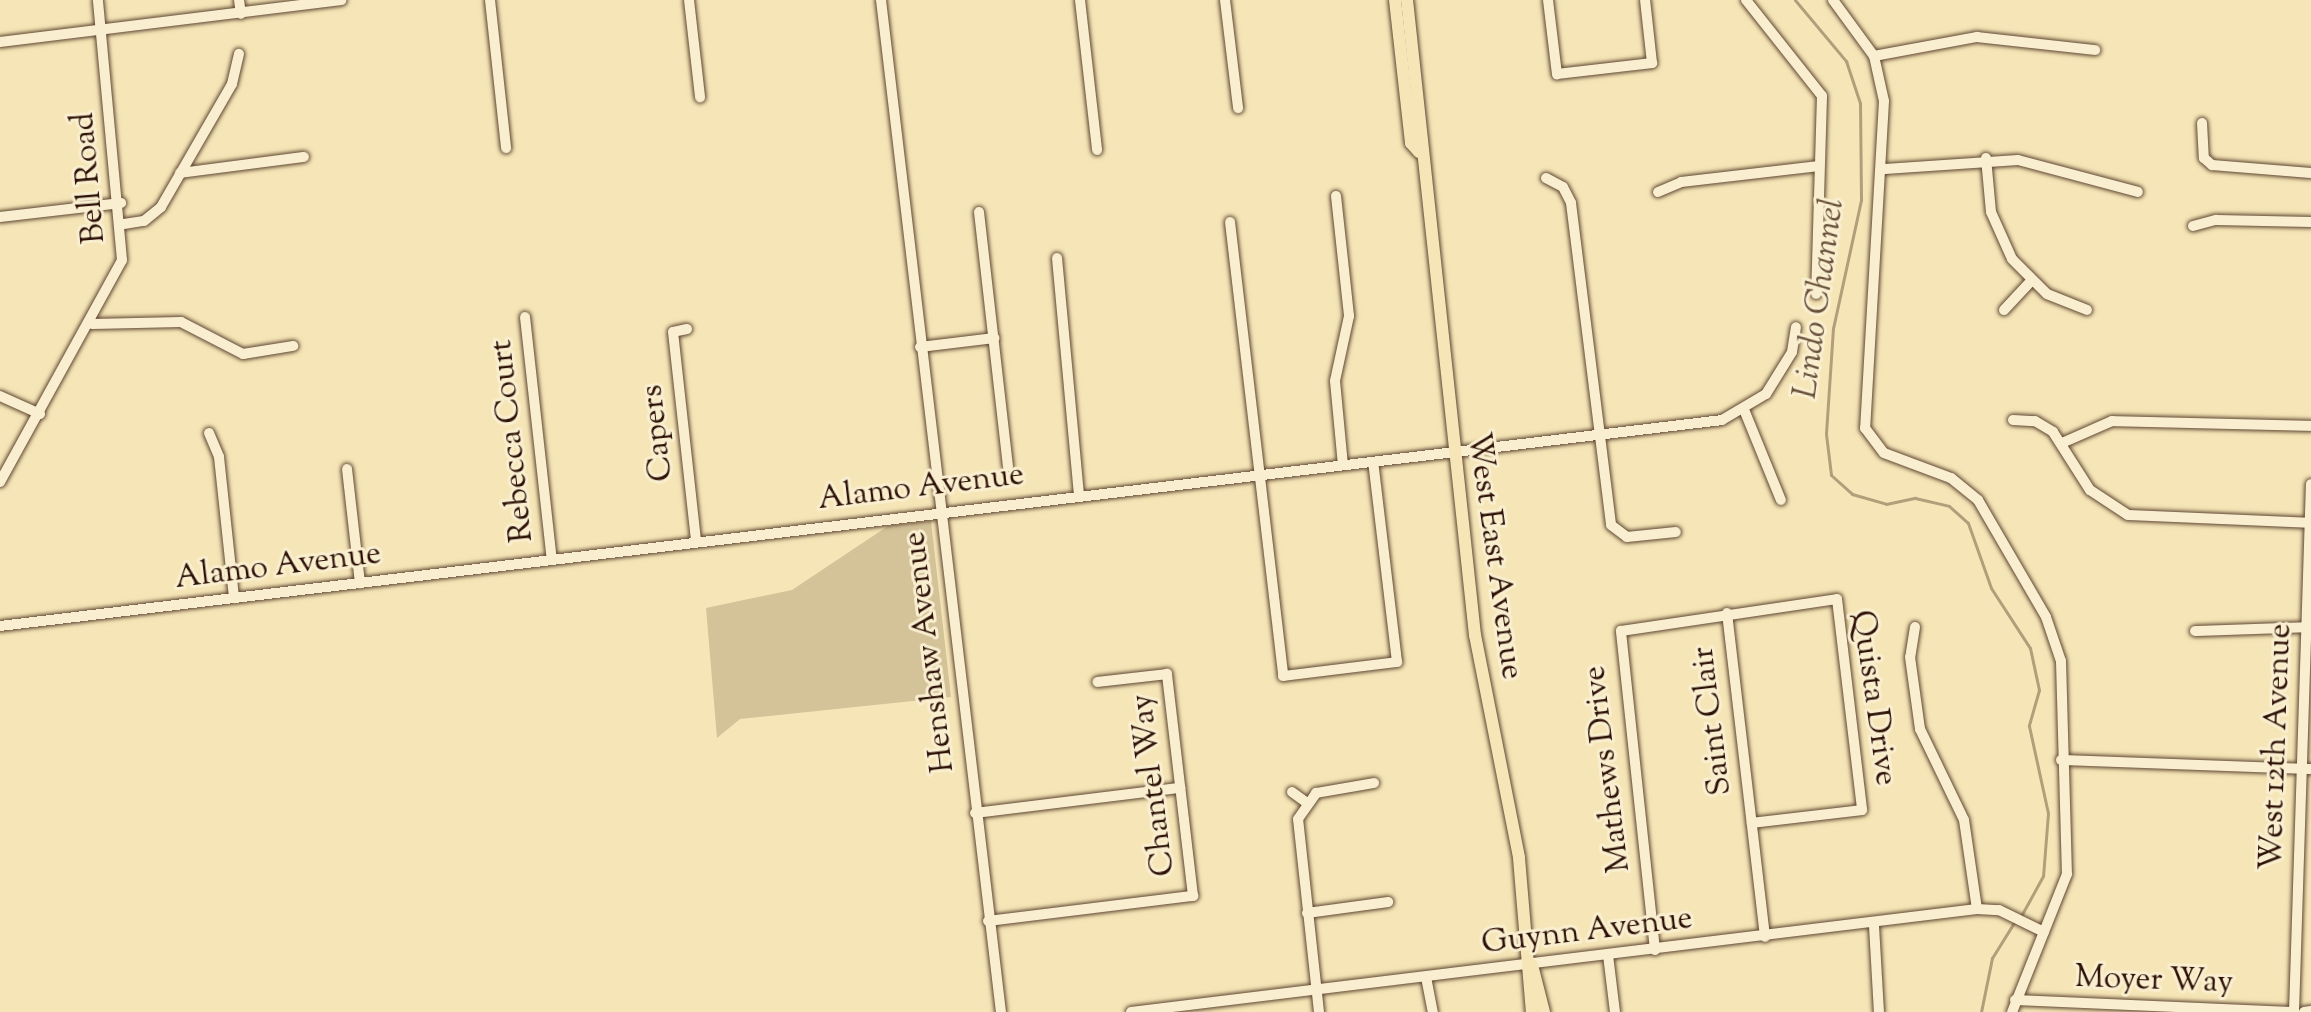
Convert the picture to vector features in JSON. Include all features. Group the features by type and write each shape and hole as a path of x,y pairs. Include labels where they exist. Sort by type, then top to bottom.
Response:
{"main road":[{"name":"West East Avenue","path":"1395,0 1411,143 1419,152"},
{"name":"West East Avenue","path":"1407,0 1423,140 1419,152 1478,659 1517,845 1532,965 1532,1012"},
{"name":"West East Avenue","path":"1532,965 1544,1012"}],"street":[{"name":"Bell Road","path":"0,482 92,324 120,267 124,224 98,0"},
{"path":"239,0 241,14"},
{"path":"0,42 341,0"},
{"path":"490,0 506,148"},
{"path":"689,0 700,97"},
{"name":"Henshaw Avenue","path":"881,0 939,514 1001,1012"},
{"path":"1080,0 1097,150"},
{"path":"1225,0 1238,108"},
{"path":"1548,0 1557,74 1652,63 1645,0"},
{"path":"1746,0 1821,91 1816,294"},
{"path":"1833,0 1874,56 1885,169 1865,428 1888,456 1965,487 2007,547 2059,652 2061,760 2069,864 2039,929 2012,1012"},
{"path":"1874,56 1977,37 2095,50"},
{"path":"124,224 153,216 232,84 239,54"},
{"path":"2202,123 2204,158 2212,165 2311,173"},
{"path":"180,173 304,157"},
{"path":"1885,169 1986,158 2028,161 2138,192"},
{"path":"1986,158 1994,222 2031,281 2087,310"},
{"path":"1658,192 1681,182 1819,166"},
{"path":"1546,178 1563,187 1571,203 1613,529 1627,537 1676,532"},
{"path":"1336,196 1349,316 1335,381 1343,465"},
{"path":"0,217 121,203"},
{"path":"979,212 1008,466"},
{"path":"2193,226 2216,220 2311,222"},
{"path":"1230,222 1283,676 1397,662 1373,462"},
{"path":"1057,258 1079,494"},
{"path":"2004,310 2031,281"},
{"name":"Rebecca Court","path":"525,317 552,560"},
{"path":"92,324 181,322 243,354 293,346"},
{"path":"1781,500 1745,412 1780,375 1796,327"},
{"name":"Capers","path":"687,329 673,332 696,542"},
{"path":"920,347 994,338"},
{"path":"0,396 40,414"},
{"name":"Alamo Avenue","path":"0,626 939,514 1079,494 1453,453 1745,412"},
{"path":"2013,420 2035,421 2062,443 2090,490 2128,515 2309,523"},
{"path":"2062,443 2112,421 2311,426"},
{"path":"209,433 219,457 234,598"},
{"path":"347,469 360,583"},
{"name":"West 12th Avenue","path":"2293,1012 2305,880 2311,484"},
{"name":"Quista Drive","path":"1621,631 1837,599 1862,810 1752,823"},
{"name":"Saint Clair","path":"1727,613 1765,937"},
{"path":"1915,627 1910,657 1920,729 1964,820 1977,909"},
{"path":"2195,631 2307,627"},
{"name":"Mathews Drive","path":"1621,631 1655,950"},
{"name":"Chantel Way","path":"988,921 1193,896 1167,674 1097,682"},
{"path":"2061,760 2307,768"},
{"path":"1319,1012 1297,826 1306,802 1324,790 1374,783"},
{"path":"975,813 1180,788"},
{"path":"1292,792 1306,802"},
{"path":"1307,913 1388,902"},
{"name":"Guynn Avenue","path":"1131,1012 1874,926 1977,909 2005,912 2039,929"},
{"path":"1874,926 1879,1012"},
{"path":"1608,955 1615,1012"},
{"path":"1426,977 1433,1012"},
{"name":"Moyer Way","path":"2015,1000 2293,1012"},
{"path":"2304,1012 2311,1011"}],"shaded area":[{"path":"931,521 951,697 740,719 717,738 706,608 792,590 888,526"}],"waterway":[{"name":"Lindo Channel","path":"1795,0 1846,61 1860,103 1861,200 1833,328 1826,434 1831,475 1852,494 1886,504 1915,498 1949,506 1968,523 1991,588 2030,648 2039,690 2029,726 2048,813 2043,876 2021,916"},
{"name":"Lindo Channel","path":"1981,1012 1992,958 2015,921"}]}
